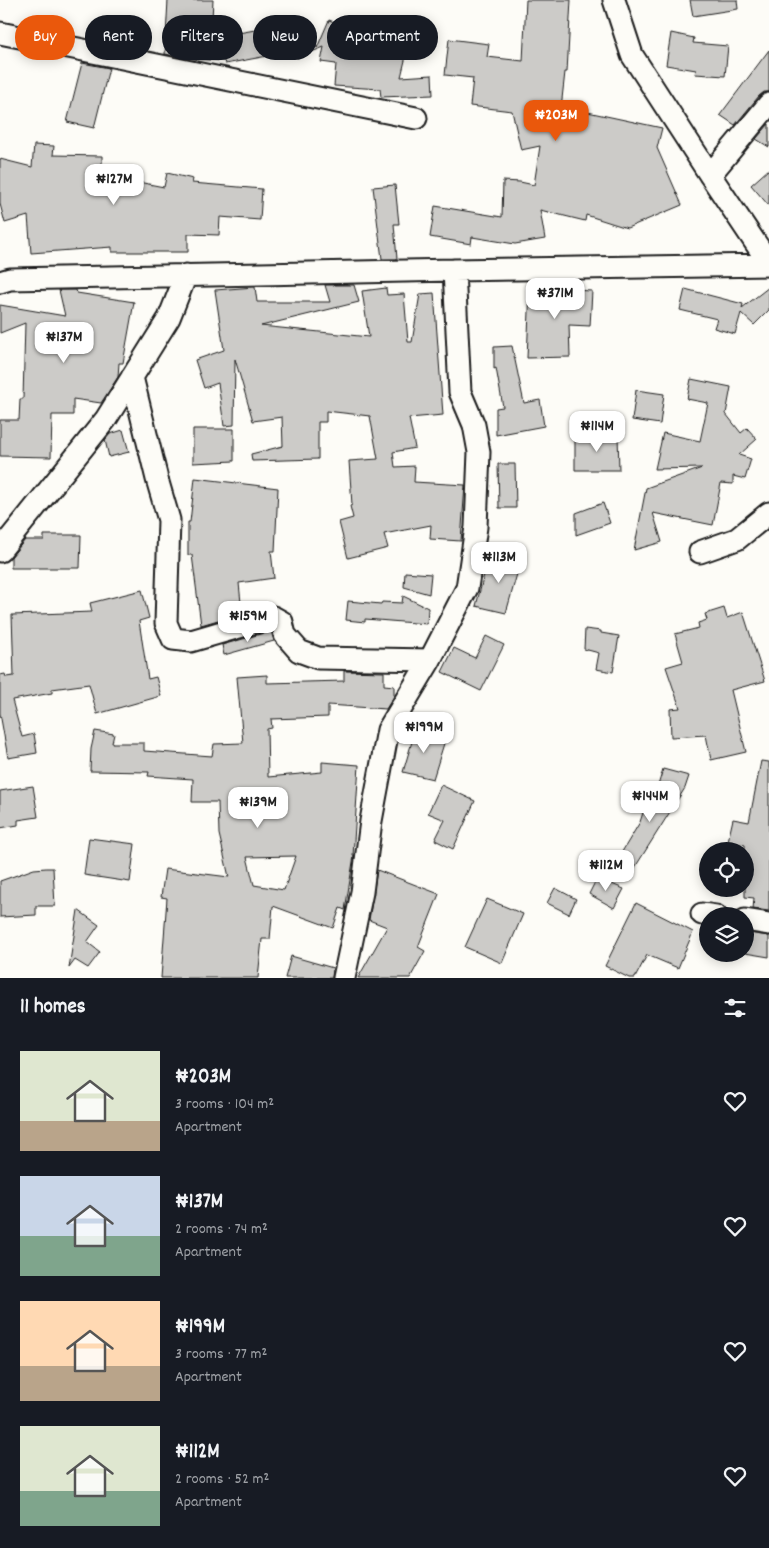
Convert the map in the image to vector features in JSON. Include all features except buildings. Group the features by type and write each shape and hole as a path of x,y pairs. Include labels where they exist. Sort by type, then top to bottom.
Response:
{"street":[{"path":"614,0 632,55 769,264"},
{"path":"0,33 416,118"},
{"path":"710,175 769,104"},
{"path":"0,282 10,279 769,264"},
{"path":"344,978 362,892 371,821 388,730 430,660 466,588 476,527 479,452 474,425 460,392 454,270"},
{"path":"0,551 106,419 169,318 186,275"},
{"path":"132,377 168,520 166,623 172,639 191,641 273,617 282,622 285,635 299,651 318,658 430,660"},
{"path":"700,552 737,539 769,513"},
{"path":"754,922 769,924"}]}
